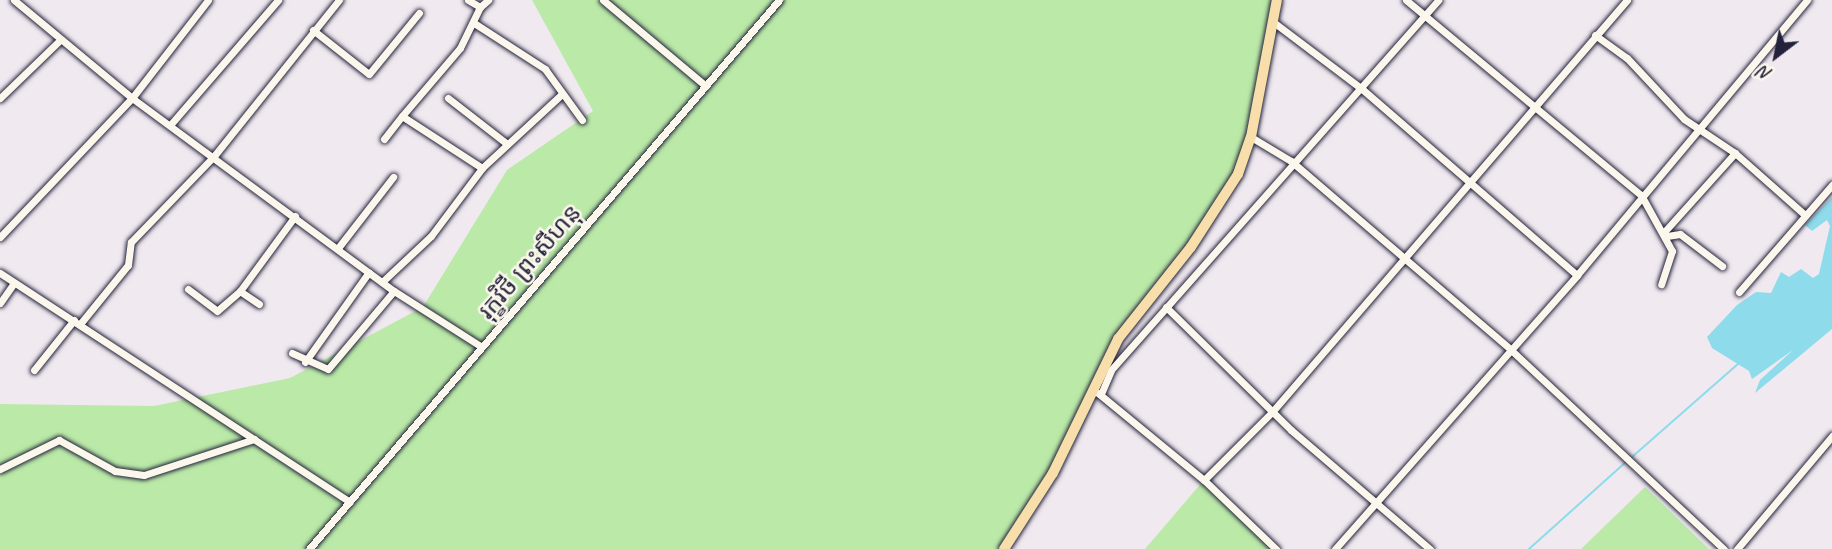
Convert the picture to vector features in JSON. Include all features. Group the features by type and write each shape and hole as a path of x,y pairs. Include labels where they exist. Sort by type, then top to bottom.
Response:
{"main road":[{"path":"1004,549 1053,473 1096,392 1118,339 1161,284 1238,174 1251,137 1276,0"}],"street":[{"path":"14,0 59,41 132,98 171,124 394,291 482,347"},
{"path":"0,237 132,98 208,0"},
{"path":"171,124 278,0"},
{"path":"34,370 128,265 131,242 214,156 313,30 340,0"},
{"path":"468,0 480,7"},
{"path":"384,139 474,23 480,7 488,0"},
{"path":"603,0 706,86"},
{"name":"រុក្ខវិថី ព្រះសីហនុ","path":"309,549 779,0"},
{"path":"1406,0 1641,195 1666,233 1670,267 1661,284"},
{"path":"1276,549 1204,480 1096,392 1111,370 1292,161 1362,89 1438,0"},
{"path":"1204,480 1272,412 1405,258 1533,103 1627,0"},
{"path":"1335,549 1577,275 1641,195 1807,0"},
{"path":"313,30 369,74 419,13"},
{"path":"1272,21 1362,89 1577,275"},
{"path":"474,23 538,63 582,120"},
{"path":"1595,36 1627,58 1634,71 1698,129 1735,153 1805,215"},
{"path":"0,98 59,41"},
{"path":"382,282 430,236 482,168 562,94"},
{"path":"448,98 507,144"},
{"path":"402,116 482,168"},
{"path":"1251,137 1292,161 1510,348 1724,549"},
{"path":"1666,233 1735,153"},
{"path":"338,248 393,177"},
{"path":"1739,292 1832,185"},
{"path":"188,289 217,311 240,291 295,216"},
{"path":"1666,233 1680,234 1722,265"},
{"path":"305,362 369,272"},
{"path":"0,273 350,502"},
{"path":"0,303 14,283"},
{"path":"1161,284 1174,298"},
{"path":"240,291 258,304"},
{"path":"292,353 305,362 330,368 394,291"},
{"path":"1166,307 1272,412 1430,549"},
{"path":"1737,549 1832,436"},
{"path":"0,470 59,440 115,471 144,475 254,439"}],"green space":[{"path":"532,0 1277,0 1246,157 1191,247 1118,339 1036,503 1004,549 0,549 0,404 154,406 290,378 423,307 507,170 593,111"},
{"path":"1204,480 1276,549 1145,549"},
{"path":"1645,487 1709,549 1581,549"}],"water":[{"path":"1832,197 1832,329 1755,393 1760,380 1793,350 1752,379 1749,371 1712,348 1707,337 1737,305 1756,292 1771,293 1781,272 1789,277 1801,269 1813,278 1819,274 1830,226 1827,220 1812,231 1805,225"}],"waterway":[{"path":"1632,457 1738,364"},
{"path":"1529,549 1627,461"}]}
